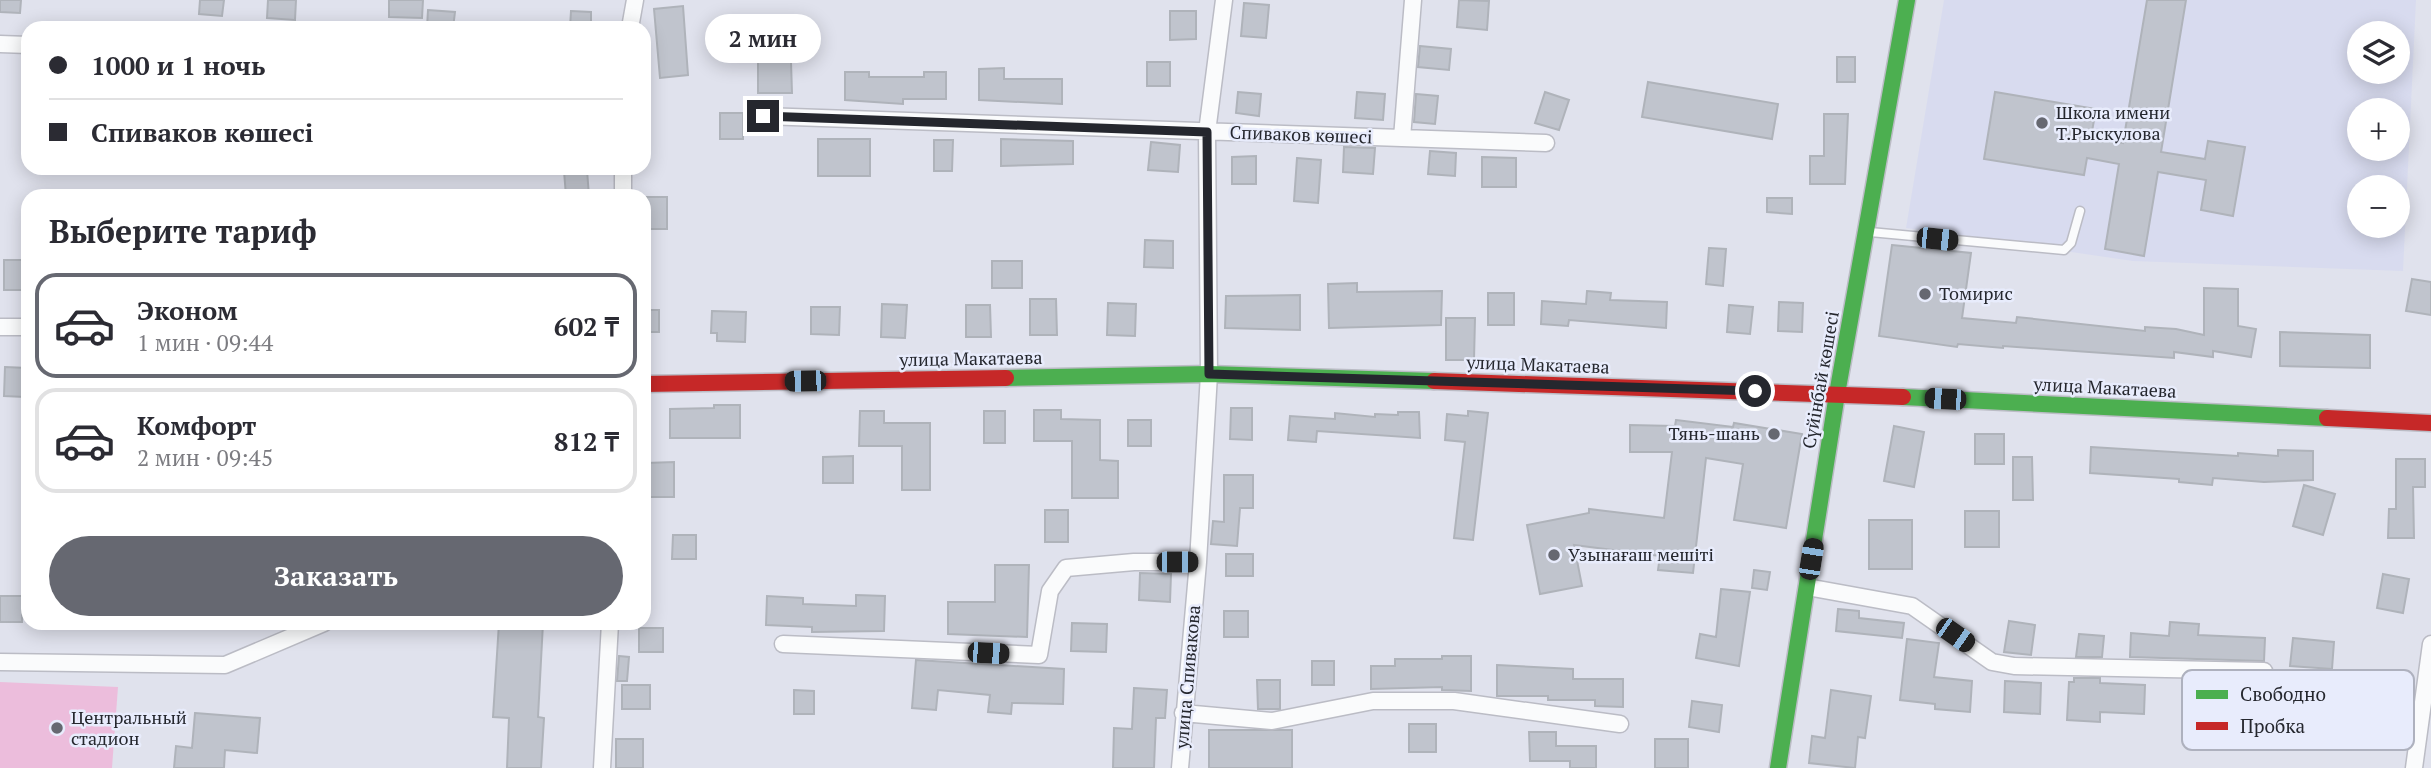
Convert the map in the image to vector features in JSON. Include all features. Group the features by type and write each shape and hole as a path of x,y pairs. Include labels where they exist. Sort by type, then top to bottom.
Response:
{"street":[{"path":"632,21 635,0"},
{"name":"улица Спивакова","path":"1180,768 1199,562 1209,374 1207,132 1224,0"},
{"path":"1402,138 1413,0"},
{"name":"Сүйінбай көшесі","path":"1778,768 1837,394 1907,0"},
{"path":"0,44 21,45"},
{"name":"Спиваков көшесі","path":"763,116 1546,143"},
{"path":"0,327 21,327"},
{"name":"улица Макатаева","path":"651,384 1209,374 1837,394 2431,424"},
{"path":"783,644 1040,656 1050,591 1066,568 1134,562 1199,562"},
{"path":"1807,587 1912,606 1992,662 2014,666 2214,670"},
{"path":"0,662 225,665 308,630"},
{"path":"602,768 610,630"},
{"path":"2414,768 2431,644"},
{"path":"1183,713 1272,722 1373,701 1454,701 1620,724"}],"lane":[{"path":"1866,231 2064,250 2071,243 2080,211"}],"shaded area":[{"path":"1944,0 2416,0 2410,125 2410,98 2347,98 2347,161 2408,161 2408,175 2347,175 2347,238 2405,238 2403,271 2133,261 1906,228"},
{"name":"Центральный стадион","path":"0,682 118,687 112,768 0,768"}],"building":[{"path":"0,0 21,0 20,13 0,12"},
{"path":"200,0 224,0 222,16 199,14"},
{"path":"268,0 296,0 295,20 267,18"},
{"path":"389,0 423,0 422,18 389,17"},
{"path":"1459,0 1489,1 1487,30 1457,27"},
{"name":"Школа имени Т.Рыскулова","path":"2147,0 2186,0 2161,152 2205,159 2208,141 2245,147 2233,216 2201,210 2206,180 2158,172 2144,256 2105,249 2119,164 2087,158 2084,175 1984,159 1995,92 2096,109 2091,137 2123,143"},
{"path":"1244,3 1269,5 1266,38 1241,36"},
{"path":"683,6 688,75 660,78 654,9"},
{"path":"428,10 455,12 454,21 427,21"},
{"path":"571,11 591,12 591,21 570,21"},
{"path":"1170,11 1196,11 1196,39 1170,40"},
{"path":"1420,46 1451,49 1449,70 1418,67"},
{"path":"1837,57 1855,57 1855,82 1837,82"},
{"path":"758,62 791,62 792,93 758,93"},
{"path":"1147,62 1170,62 1170,86 1147,86"},
{"path":"1004,68 1004,79 1062,79 1062,104 979,100 979,69"},
{"path":"845,72 869,72 869,77 924,77 924,72 946,72 946,99 903,99 903,104 845,100"},
{"path":"1648,82 1778,104 1772,139 1642,117"},
{"path":"1238,92 1261,94 1259,116 1236,113"},
{"path":"1357,92 1385,94 1383,120 1355,118"},
{"path":"1545,92 1569,100 1559,130 1535,123"},
{"path":"1416,94 1438,96 1435,124 1414,122"},
{"path":"720,113 743,113 743,139 720,139"},
{"path":"1824,114 1848,114 1845,184 1810,184 1810,156 1824,156"},
{"path":"818,139 870,139 870,176 818,176"},
{"path":"1001,139 1073,141 1073,164 1001,166"},
{"path":"934,140 953,140 952,171 934,171"},
{"path":"1151,142 1180,145 1178,172 1148,170"},
{"path":"1344,147 1375,148 1373,174 1343,172"},
{"path":"1430,151 1456,153 1455,176 1428,174"},
{"path":"1256,156 1256,184 1232,184 1232,157"},
{"path":"1482,157 1516,158 1516,187 1482,187"},
{"path":"1297,158 1321,160 1318,203 1294,201"},
{"path":"564,175 587,175 588,189 565,189"},
{"path":"651,197 667,197 667,229 651,229"},
{"path":"1767,198 1792,198 1792,214 1767,212"},
{"path":"1145,240 1173,241 1173,268 1144,267"},
{"path":"1892,245 1971,253 1962,318 2016,323 2017,317 2145,331 2145,327 2176,329 2204,335 2204,288 2238,289 2238,326 2256,329 2251,357 2213,351 2213,357 2174,352 2174,358 2003,346 1958,344 1957,347 1879,336"},
{"path":"1709,248 1726,249 1723,286 1706,284"},
{"path":"4,260 21,260 21,290 4,290"},
{"path":"992,261 1022,261 1022,288 992,288"},
{"path":"2412,279 2431,282 2431,315 2406,311"},
{"path":"1357,283 1357,292 1442,291 1441,325 1329,328 1328,284"},
{"path":"1587,291 1611,293 1610,300 1667,302 1666,328 1569,320 1568,326 1541,324 1542,301 1586,304"},
{"path":"1488,293 1514,293 1514,325 1488,325"},
{"path":"1300,295 1300,330 1225,328 1226,296"},
{"path":"1030,299 1056,299 1057,335 1030,335"},
{"path":"1779,302 1803,303 1802,332 1778,331"},
{"path":"1108,303 1136,304 1135,336 1107,335"},
{"path":"882,304 907,305 905,338 881,337"},
{"path":"966,305 990,305 991,337 966,337"},
{"path":"1729,305 1753,307 1750,334 1727,332"},
{"path":"811,307 840,307 839,335 811,334"},
{"path":"651,310 659,310 659,332 651,332"},
{"path":"712,311 746,312 745,342 717,341 717,333 711,333"},
{"path":"1446,318 1475,318 1474,360 1446,360"},
{"path":"2280,332 2370,335 2370,368 2280,366"},
{"path":"5,367 21,368 21,397 4,396"},
{"path":"714,405 740,405 740,438 670,438 670,409 714,408"},
{"path":"1231,408 1252,408 1252,440 1230,439"},
{"path":"1034,410 1061,410 1061,419 1100,420 1100,460 1118,461 1118,498 1072,498 1072,441 1034,441"},
{"path":"860,411 884,411 884,423 930,423 930,490 902,490 902,446 859,446"},
{"path":"984,411 1005,411 1005,443 984,443"},
{"path":"1468,411 1488,413 1473,540 1454,538 1465,442 1445,440 1447,414 1468,416"},
{"path":"1398,412 1419,412 1420,438 1317,431 1316,442 1288,440 1290,416 1335,419 1335,413 1375,417 1375,414 1398,415"},
{"path":"1128,420 1151,420 1151,446 1128,446"},
{"path":"1676,420 1733,427 1734,423 1802,434 1786,528 1734,520 1743,464 1706,458 1693,573 1658,570 1660,556 1574,545 1582,586 1540,594 1527,525 1589,513 1589,509 1664,518 1672,452 1630,452 1630,425 1675,426"},
{"path":"1894,426 1924,432 1914,487 1884,481"},
{"path":"1975,434 2004,434 2004,464 1975,464"},
{"path":"2091,447 2238,456 2238,453 2278,456 2278,450 2313,451 2313,480 2264,482 2213,478 2212,485 2179,482 2179,479 2090,473"},
{"path":"853,456 853,483 823,483 823,457"},
{"path":"2013,457 2032,457 2033,500 2013,500"},
{"path":"2396,459 2425,459 2425,487 2413,487 2414,538 2388,538 2389,509 2396,509"},
{"path":"674,462 674,497 651,497 651,463"},
{"path":"1224,475 1253,475 1253,508 1240,508 1237,546 1211,544 1213,521 1224,522"},
{"path":"2304,485 2335,494 2323,535 2293,526"},
{"path":"1045,510 1068,510 1068,542 1045,542"},
{"path":"1965,511 1999,511 1999,547 1965,547"},
{"path":"1869,520 1912,520 1912,569 1869,569"},
{"path":"673,535 696,535 696,559 672,559"},
{"path":"1226,554 1253,554 1253,576 1226,576"},
{"path":"995,565 1029,565 1027,637 948,634 948,602 995,602"},
{"path":"1754,570 1770,572 1767,590 1752,588"},
{"path":"1140,573 1171,574 1170,602 1139,600"},
{"path":"2383,574 2409,579 2403,613 2377,608"},
{"path":"1721,589 1750,592 1739,666 1696,658 1700,634 1716,637"},
{"path":"856,595 885,596 884,631 812,632 812,627 766,625 767,596 803,598 803,604 856,606"},
{"path":"0,596 21,596 21,622 0,622"},
{"path":"1838,609 1859,611 1859,618 1904,623 1902,638 1836,631"},
{"path":"1224,611 1248,611 1248,637 1224,637"},
{"path":"2009,621 2035,625 2031,655 2004,652"},
{"path":"2170,622 2199,624 2198,635 2265,638 2264,661 2130,657 2131,633 2169,636"},
{"path":"1072,623 1107,624 1106,652 1071,651"},
{"path":"663,628 663,652 639,652 639,630"},
{"path":"499,630 543,630 538,717 544,718 541,768 507,768 509,718 493,717"},
{"path":"2079,634 2104,636 2102,657 2076,657"},
{"path":"2293,638 2334,642 2332,669 2290,666"},
{"path":"1907,639 1939,643 1934,677 1972,681 1970,712 1935,709 1935,704 1900,700"},
{"path":"619,656 629,657 627,681 617,681"},
{"path":"1442,656 1471,656 1471,691 1442,690 1442,687 1371,689 1371,666 1395,666 1395,659 1442,659"},
{"path":"916,660 1064,669 1063,704 1012,703 1011,714 988,712 990,695 938,690 936,710 912,708"},
{"path":"1312,661 1334,661 1334,685 1312,685"},
{"path":"1497,665 1573,669 1573,679 1623,679 1623,707 1595,706 1595,700 1497,696"},
{"path":"2074,678 2100,678 2100,683 2145,685 2144,714 2100,712 2100,722 2067,720 2069,682 2074,682"},
{"path":"1257,680 1280,680 1280,709 1258,709"},
{"path":"2005,681 2041,683 2040,714 2004,712"},
{"path":"622,685 650,685 650,709 622,709"},
{"path":"1134,688 1167,690 1165,718 1156,718 1154,768 1113,768 1114,728 1132,729"},
{"path":"794,690 814,691 814,714 794,714"},
{"path":"1831,690 1871,696 1865,738 1858,737 1855,768 1809,763 1812,736 1825,738"},
{"path":"1692,701 1722,705 1719,732 1689,727"},
{"path":"195,713 260,718 257,753 225,750 224,768 174,768 176,746 192,748"},
{"path":"1409,724 1436,724 1436,752 1409,752"},
{"path":"1209,730 1292,730 1292,768 1209,768"},
{"path":"1529,732 1556,732 1556,746 1596,746 1596,768 1570,768 1570,761 1530,761"},
{"path":"616,739 643,739 643,768 616,768"},
{"path":"1655,739 1688,739 1688,768 1655,768"}],"traffic: fast":[{"path":"1778,768 1837,394 1907,0"},
{"path":"1006,378 1209,374 1434,381"},
{"path":"1903,397 2327,418"}],"traffic: jam":[{"path":"651,384 1006,378"},
{"path":"1434,381 1903,397"},
{"path":"2327,418 2431,423"}],"place":[{"name":"Школа имени Т.Рыскулова","path":"2042,123"},
{"name":"Томирис","path":"1925,294"},
{"name":"Тянь-шань","path":"1774,434"},
{"name":"Узынағаш мешіті","path":"1554,555"},
{"name":"Центральный стадион","path":"57,728"}],"route":[{"path":"763,116 1207,132 1209,374 1755,391"}]}
